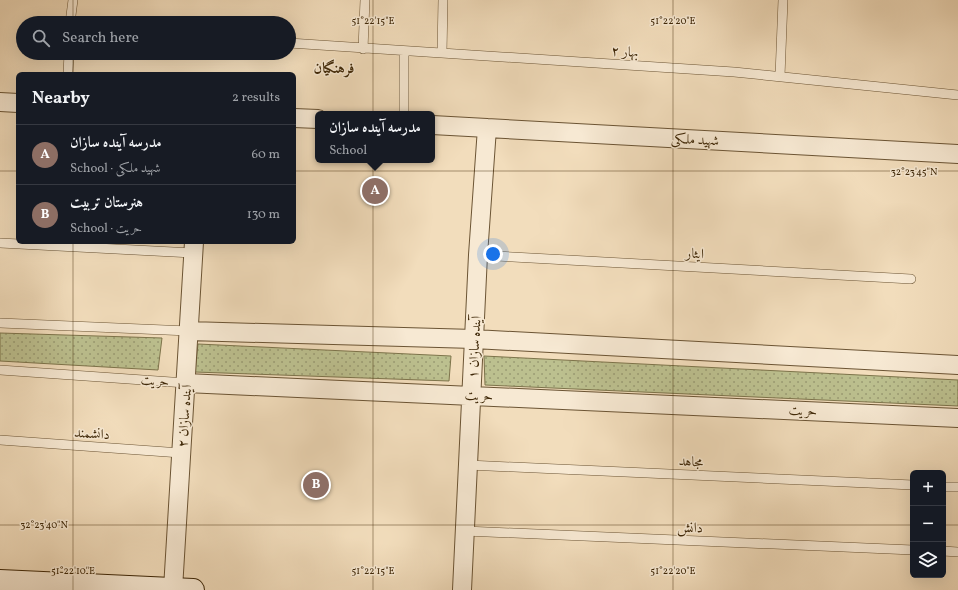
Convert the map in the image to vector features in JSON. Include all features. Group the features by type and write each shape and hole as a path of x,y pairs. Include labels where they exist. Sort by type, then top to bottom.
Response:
{"main road":[{"path":"0,581 72,587 183,590"}],"street":[{"path":"0,102 16,103"},
{"path":"296,118 315,119"},
{"name":"شهید ملکی","path":"435,125 958,154"},
{"name":"آینده سازان ۱","path":"462,590 478,256 487,128"},
{"name":"آینده سازان ۲","path":"183,590 181,453 194,248"},
{"path":"189,331 474,339 958,365"},
{"name":"حریت","path":"186,382 958,418"}],"lane":[{"path":"71,16 72,0"},
{"path":"363,49 365,0"},
{"path":"442,53 443,0"},
{"path":"780,76 784,0"},
{"name":"بهار ۲","path":"296,44 734,72 958,95"},
{"path":"404,51 404,111"},
{"path":"68,72 69,60"},
{"path":"0,242 16,242"},
{"path":"65,244 194,248"},
{"name":"ایثار","path":"478,256 911,279"},
{"path":"0,323 189,331"},
{"name":"حریت","path":"0,370 186,382"},
{"name":"دانشمند","path":"0,440 181,453"},
{"name":"مجاهد","path":"468,465 910,485"},
{"path":"946,487 958,487"},
{"name":"دانش","path":"465,531 910,550"},
{"path":"946,551 958,552"}],"green space":[{"path":"0,333 162,338 158,370 0,361"},
{"path":"198,344 451,356 449,381 195,372"},
{"path":"484,356 958,380 958,406 485,385"}],"place":[{"name":"مدرسه آینده سازان","path":"375,191"},
{"name":"هنرستان تربیت","path":"316,485"}],"district":[{"name":"فرهنگیان","path":"334,68"}]}
